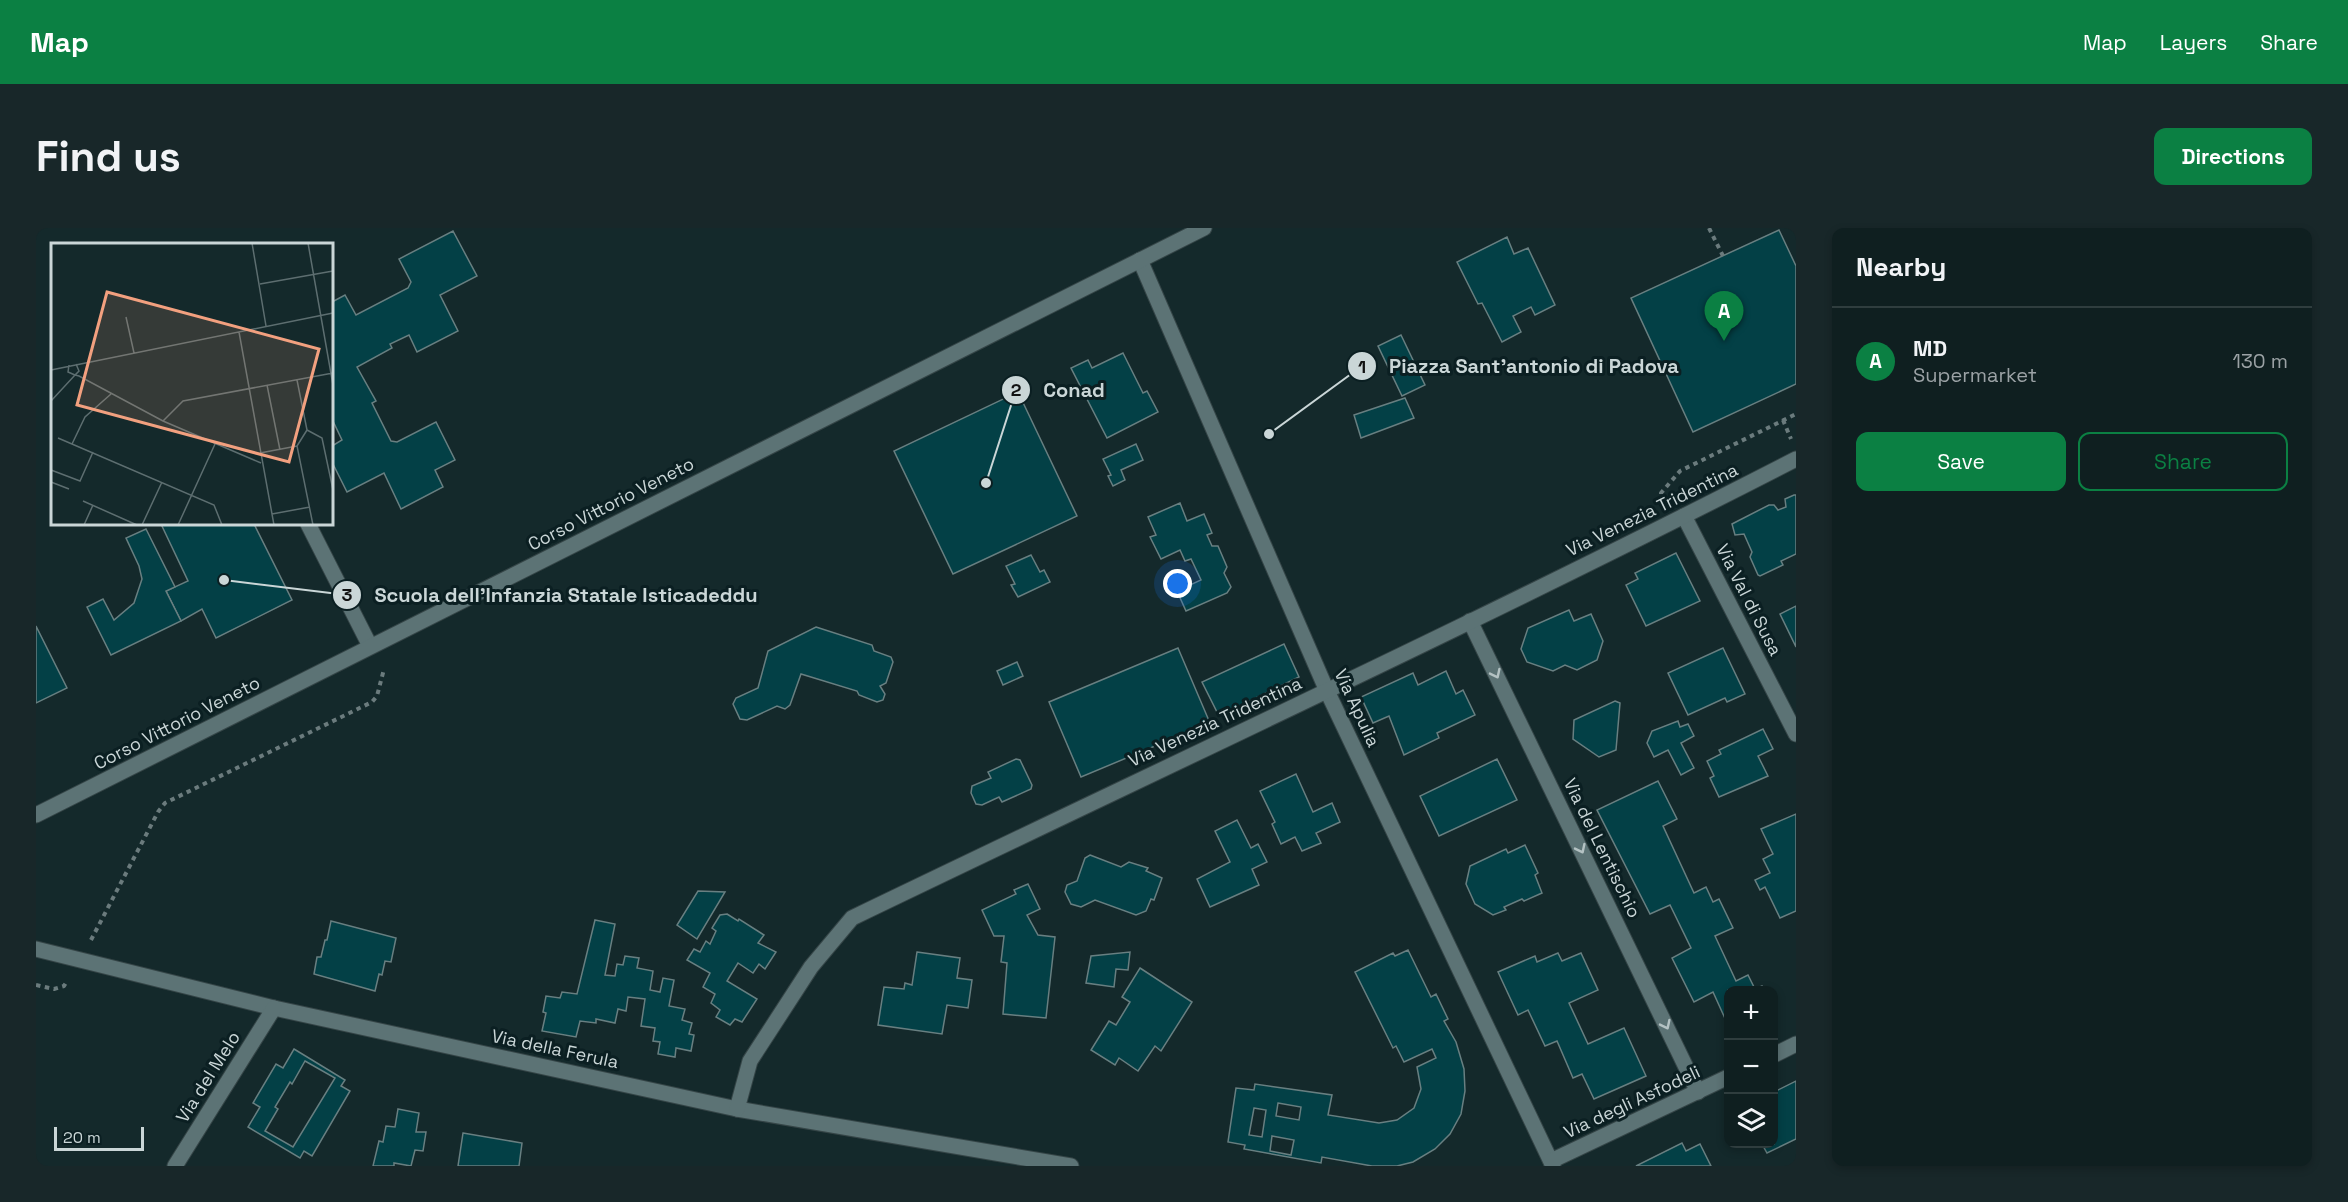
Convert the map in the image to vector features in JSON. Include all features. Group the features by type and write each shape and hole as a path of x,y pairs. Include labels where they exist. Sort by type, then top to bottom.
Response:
{"street":[{"name":"Corso Vittorio Veneto","path":"36,815 1204,228"},
{"name":"Via Apulia","path":"1140,260 1327,691 1552,1163"},
{"name":"Via Venezia Tridentina","path":"737,1109 750,1061 811,966 852,918 1327,691 1661,528 1796,459"},
{"name":"Via Val di Susa","path":"1684,516 1796,734"},
{"path":"309,525 370,646"},
{"name":"Via del Lentischio","path":"1470,621 1698,1092"},
{"name":"Via della Ferula","path":"36,949 274,1008 737,1109 1071,1166"},
{"name":"Via del Melo","path":"175,1166 274,1008"},
{"path":"1778,1053 1796,1044"},
{"name":"Via degli Asfodeli","path":"1552,1163 1724,1079"}],"path":[{"path":"1709,228 1723,256"},
{"path":"1661,528 1661,494 1680,471 1796,414"},
{"path":"90,942 158,812 165,803 372,702 377,696 384,669"},
{"path":"36,985 59,988 64,986 69,978"}],"building":[{"path":"1779,230 1796,266 1796,384 1693,432 1631,298"},
{"path":"453,231 477,276 440,295 458,331 417,352 409,335 390,344 392,348 357,367 376,401 372,403 391,441 397,442 436,422 455,460 435,470 443,487 401,509 384,473 347,492 333,464 333,445 342,440 333,421 333,301 345,295 356,315 408,288 411,282 399,259"},
{"path":"1507,237 1514,254 1528,248 1555,305 1535,315 1531,307 1513,316 1521,332 1502,342 1482,303 1478,304 1457,262"},
{"path":"1401,335 1425,385 1402,396 1378,346"},
{"path":"1123,353 1143,393 1147,391 1158,412 1107,438 1071,368 1088,360 1092,368"},
{"path":"1018,392 1077,516 953,574 894,451"},
{"path":"1405,398 1414,418 1361,438 1354,415"},
{"path":"1136,444 1143,460 1121,470 1125,480 1113,486 1108,476 1111,475 1103,459"},
{"path":"1796,495 1796,554 1781,561 1783,565 1760,576 1750,557 1752,552 1744,534 1735,535 1732,524 1769,505 1774,505 1778,510 1786,507 1785,499"},
{"path":"1180,503 1187,521 1204,514 1212,533 1207,535 1212,546 1218,546 1227,567 1224,573 1231,587 1227,593 1186,611 1177,591 1201,580 1191,559 1185,561 1180,550 1161,559 1150,537 1156,535 1148,517"},
{"path":"161,525 254,525 292,600 216,638 202,609 181,621 166,591 188,581"},
{"path":"146,529 175,587 166,591 181,621 111,655 87,607 103,599 114,620 134,603 142,579 139,566 126,538"},
{"path":"1676,553 1700,601 1646,626 1626,585 1638,579 1635,573"},
{"path":"1031,555 1040,572 1044,570 1050,582 1018,597 1011,585 1015,584 1006,566"},
{"path":"1796,606 1796,647 1780,614"},
{"path":"1569,610 1574,621 1591,614 1603,641 1597,660 1577,670 1565,665 1553,671 1527,662 1521,649 1528,628"},
{"path":"36,626 67,688 36,703"},
{"path":"816,627 872,645 874,651 891,657 893,662 886,683 880,686 885,694 883,700 877,702 859,695 857,691 801,674 790,705 785,709 777,706 747,720 740,719 733,704 736,698 758,688 768,651"},
{"path":"1284,644 1299,677 1219,716 1202,682"},
{"path":"1178,648 1210,723 1081,777 1049,702"},
{"path":"1723,648 1745,694 1727,702 1725,698 1688,715 1668,673"},
{"path":"1017,662 1023,676 1003,685 997,671"},
{"path":"1446,671 1456,694 1463,690 1475,715 1437,733 1439,738 1404,755 1389,716 1373,723 1361,697 1413,673 1418,685"},
{"path":"1615,701 1620,703 1616,750 1599,757 1573,739 1574,720"},
{"path":"1678,721 1680,727 1688,724 1694,736 1681,743 1694,768 1681,775 1668,750 1654,757 1647,743 1652,731"},
{"path":"1763,729 1773,749 1758,756 1768,776 1719,797 1710,778 1714,776 1707,761 1721,754 1719,750"},
{"path":"1016,759 1020,760 1032,785 1031,789 1002,802 999,797 982,805 976,804 971,793 972,786 991,778 988,772"},
{"path":"1497,759 1517,800 1439,836 1420,796"},
{"path":"1296,774 1313,812 1332,803 1340,822 1316,833 1321,843 1302,851 1295,837 1281,844 1272,824 1275,822 1260,791"},
{"path":"1658,781 1677,819 1663,826 1694,893 1706,887 1713,902 1719,899 1733,928 1715,936 1736,981 1748,975 1754,986 1724,986 1724,1016 1713,992 1694,1002 1672,958 1691,948 1670,905 1650,914 1597,810"},
{"path":"1796,814 1796,911 1780,918 1765,887 1760,890 1755,880 1770,873 1763,859 1773,854 1761,829"},
{"path":"1237,820 1251,848 1258,844 1267,862 1252,869 1259,885 1210,907 1197,879 1230,862 1215,831"},
{"path":"1525,845 1538,873 1535,875 1542,893 1504,907 1506,910 1493,915 1475,904 1466,884 1470,866 1506,849 1508,853"},
{"path":"1090,855 1121,867 1129,862 1148,868 1146,871 1162,878 1154,900 1151,899 1146,911 1136,915 1095,900 1081,907 1071,904 1065,892 1067,885 1077,881 1085,858"},
{"path":"1028,884 1040,909 1027,915 1038,935 1055,937 1046,1018 1003,1014 1007,963 1001,962 1004,936 994,936 982,910 1016,894 1014,890"},
{"path":"698,891 725,892 697,939 677,925"},
{"path":"727,914 764,935 758,943 776,952 765,969 759,964 753,973 738,963 727,981 757,999 742,1022 735,1019 730,1025 716,1017 720,1010 711,1003 715,994 703,987 710,973 687,960 694,949 700,952 706,941 710,944 716,931 712,928 720,915"},
{"path":"595,920 615,924 605,975 615,976 617,964 623,965 625,956 639,958 637,968 653,971 650,990 660,992 663,978 674,980 669,1006 685,1009 682,1020 692,1023 689,1034 694,1035 691,1051 676,1048 675,1057 658,1054 660,1042 653,1041 655,1028 641,1026 645,999 628,997 626,1011 618,1009 615,1023 596,1019 596,1023 580,1021 576,1037 542,1031 546,1013 543,1012 546,996 560,998 562,992 577,994"},
{"path":"331,921 396,938 391,962 385,961 375,991 314,974 317,957 321,957"},
{"path":"1408,950 1431,997 1436,994 1448,1019 1444,1021 1456,1042 1464,1069 1465,1091 1461,1114 1450,1134 1435,1149 1413,1162 1397,1166 1372,1166 1322,1157 1321,1163 1244,1149 1245,1145 1228,1142 1236,1088 1254,1090 1255,1084 1332,1095 1328,1115 1379,1123 1397,1120 1414,1108 1421,1089 1417,1067 1436,1058 1432,1049 1404,1062 1396,1046 1393,1048 1355,972 1393,953 1395,956","holes":["1278,1103 1301,1107 1299,1120 1276,1116","1254,1108 1266,1110 1262,1137 1249,1135","1272,1136 1294,1140 1291,1155 1270,1151"]},
{"path":"917,952 960,958 957,978 972,980 968,1008 947,1005 942,1034 878,1025 884,987 904,989 905,983 912,985"},
{"path":"1130,952 1128,970 1116,969 1114,987 1086,983 1091,956"},
{"path":"1558,953 1562,961 1581,953 1598,990 1569,1003 1588,1044 1624,1028 1646,1076 1594,1099 1582,1074 1573,1078 1557,1041 1545,1046 1528,1010 1518,1015 1498,972 1535,956 1537,962"},
{"path":"1140,968 1192,1002 1161,1051 1155,1046 1138,1071 1119,1058 1115,1065 1091,1050 1109,1021 1116,1025 1130,1002 1122,997"},
{"path":"294,1049 345,1080 341,1086 350,1091 312,1156 304,1151 300,1158 248,1127 260,1107 253,1103 276,1064 283,1068","holes":["305,1061 335,1078 293,1147 265,1131 278,1109 275,1107"]},
{"path":"1796,1081 1796,1139 1778,1148 1778,1094 1778,1090"},
{"path":"398,1109 419,1113 416,1132 426,1132 423,1151 415,1150 411,1166 394,1163 394,1166 373,1166 379,1141 383,1142 386,1126 395,1127"},
{"path":"463,1133 522,1143 519,1166 458,1166"},
{"path":"1682,1143 1686,1151 1700,1144 1711,1166 1636,1166"},
{"path":"1764,1148 1777,1148 1767,1153"}],"place":[{"name":"MD","path":"1724,341"},
{"name":"Piazza Sant'antonio di Padova","path":"1269,434"},
{"name":"Conad","path":"986,483"},
{"name":"Scuola dell'Infanzia Statale Isticadeddu","path":"224,580"}]}
